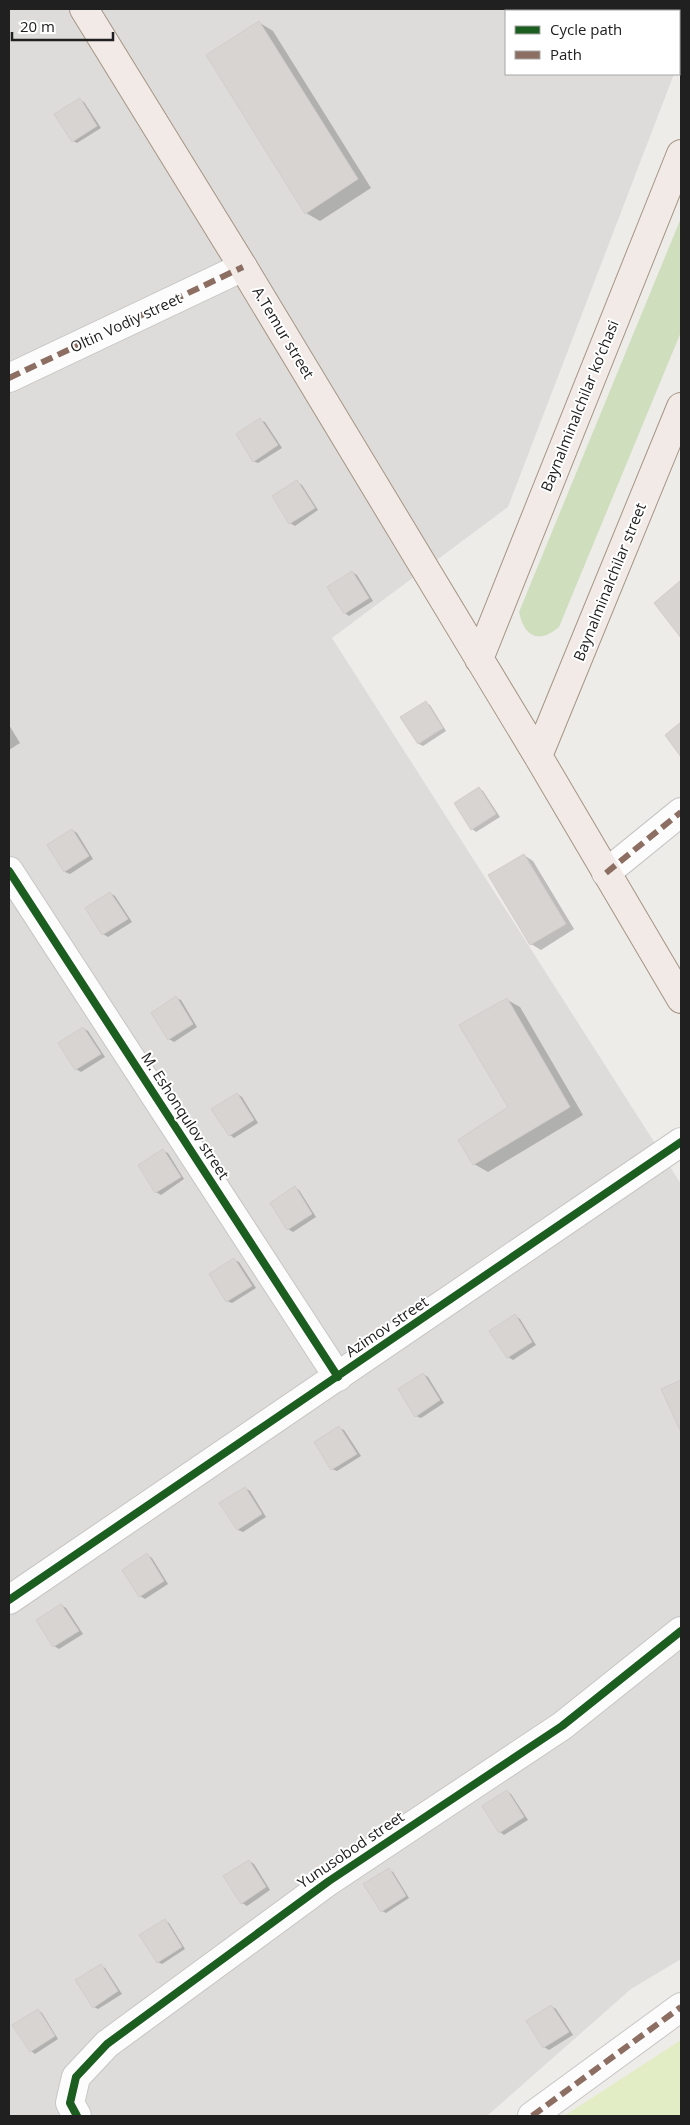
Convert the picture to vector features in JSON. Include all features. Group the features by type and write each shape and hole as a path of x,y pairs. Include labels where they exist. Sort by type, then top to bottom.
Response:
{"main road":[{"name":"A.Temur street","path":"84,9 244,267 538,756 681,1000"},
{"name":"Baynalminalchilar ko’chasi","path":"479,659 681,154"},
{"name":"Baynalminalchilar street","path":"538,756 681,407"}],"street":[{"name":"Oltin Vodiy street","path":"9,378 244,267"},
{"path":"606,873 681,812"},
{"name":"M. Eshonqulov street","path":"9,871 338,1377"},
{"name":"Azimov street","path":"9,1600 681,1142"},
{"name":"Yunusobod street","path":"76,2116 70,2102 76,2077 107,2044 329,1881 562,1726 681,1631"},
{"path":"532,2116 681,2007"}],"shaded area":[{"path":"9,9 681,9 680,58 680,10 505,10 505,75 674,75 508,507 332,638 681,1184 681,1959 631,1989 487,2116 9,2116"}],"green space":[{"path":"681,218 681,332 559,627 545,636 533,635 524,627 519,612"},
{"path":"681,2040 681,2116 564,2116"}],"building":[{"path":"259,21 358,179 305,214 206,55"},
{"path":"80,98 97,126 72,142 54,114"},
{"path":"260,418 278,445 253,462 236,434"},
{"path":"297,480 315,508 289,524 272,496"},
{"path":"352,571 369,598 344,614 327,587"},
{"path":"681,580 681,638 654,603"},
{"path":"426,701 443,728 418,744 400,717"},
{"path":"681,722 681,757 665,735"},
{"path":"479,787 496,814 471,830 454,803"},
{"path":"72,829 89,856 64,872 47,845"},
{"path":"524,854 566,924 530,945 488,875"},
{"path":"110,892 128,919 102,935 85,908"},
{"path":"176,996 193,1024 168,1040 151,1013"},
{"path":"507,998 570,1107 473,1165 458,1140 508,1107 459,1025"},
{"path":"83,1027 101,1054 75,1070 58,1043"},
{"path":"237,1093 254,1120 229,1136 211,1109"},
{"path":"163,1149 181,1177 155,1193 138,1165"},
{"path":"295,1186 312,1214 287,1230 270,1203"},
{"path":"234,1258 252,1286 226,1302 209,1274"},
{"path":"515,1314 532,1342 507,1358 489,1331"},
{"path":"423,1373 440,1400 415,1417 398,1389"},
{"path":"681,1380 681,1432 661,1389"},
{"path":"339,1426 357,1454 331,1470 314,1442"},
{"path":"245,1487 262,1514 237,1530 219,1503"},
{"path":"147,1553 164,1581 139,1597 122,1570"},
{"path":"61,1604 79,1631 53,1647 36,1620"},
{"path":"507,1790 524,1817 499,1833 482,1806"},
{"path":"249,1860 266,1887 241,1904 223,1876"},
{"path":"389,1868 406,1896 381,1912 363,1884"},
{"path":"165,1919 182,1947 157,1963 139,1935"},
{"path":"101,1964 118,1991 93,2008 75,1980"},
{"path":"551,2005 569,2032 543,2048 526,2021"},
{"path":"38,2009 55,2036 30,2052 12,2025"}],"marked path":[{"path":"9,378 243,267"},
{"path":"606,873 681,812"},
{"path":"532,2116 681,2007"}],"cycle path":[{"path":"9,871 338,1377"},
{"path":"9,1600 681,1142"},
{"path":"77,2116 70,2103 76,2077 107,2044 329,1881 562,1726 681,1631"}]}
